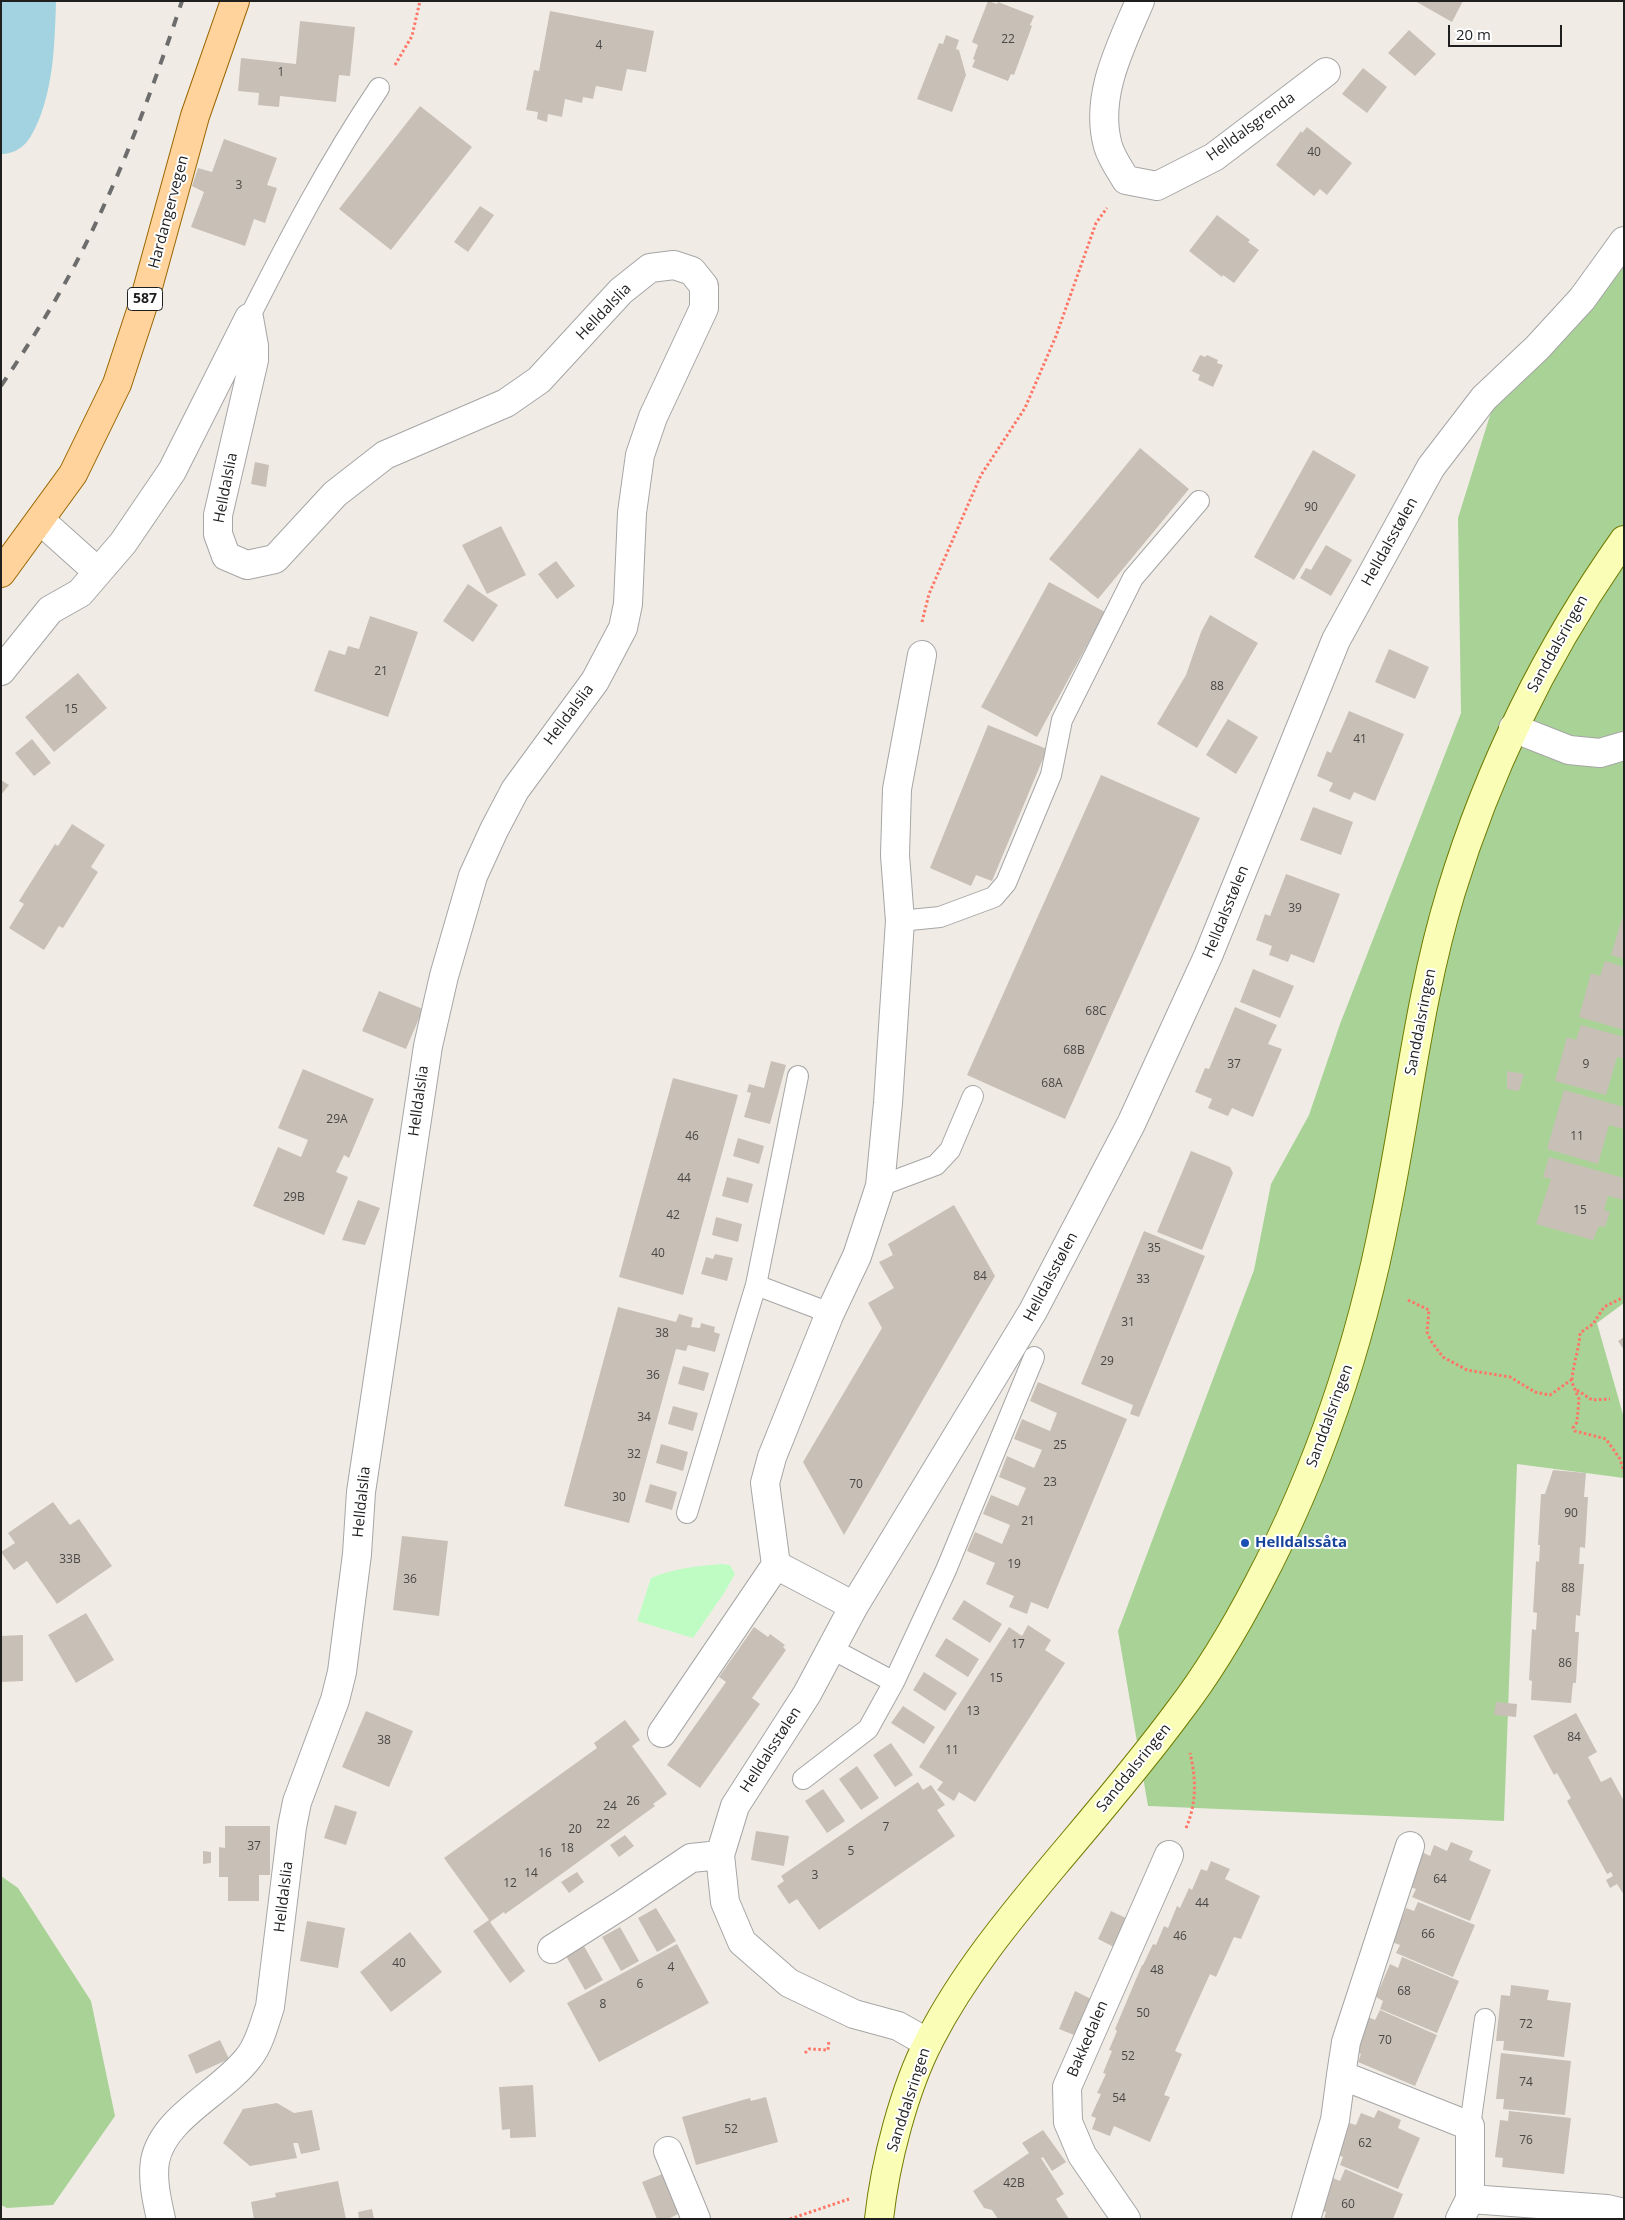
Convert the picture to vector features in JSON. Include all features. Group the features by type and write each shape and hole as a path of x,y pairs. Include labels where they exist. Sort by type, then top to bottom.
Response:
{"main road":[{"name":"Hardangervegen","path":"1,573 73,474 117,384 144,305 195,116 235,1"},
{"name":"Sanddalsringen","path":"879,2219 892,2146 908,2094 928,2043 974,1966 1013,1915 1182,1709 1215,1660 1258,1584 1285,1530 1314,1464 1338,1401 1364,1316 1387,1210 1418,1032 1434,958 1451,893 1470,837 1491,778 1513,728 1573,616 1624,540"}],"street":[{"path":"1126,180 1108,146 1103,102 1118,53 1140,1"},
{"name":"Helldalsgrenda","path":"1126,180 1156,186 1214,157 1326,72"},
{"name":"Helldalsstølen","path":"928,2043 898,2026 854,2014 789,1983 742,1942 725,1902 720,1855 735,1806 807,1694 854,1606 1033,1311 1131,1124 1208,956 1336,640 1431,467 1484,398 1537,348 1582,299 1624,241"},
{"name":"Helldalslia","path":"161,2219 154,2182 155,2161 161,2145 171,2128 236,2073 250,2056 260,2036 270,2007 292,1828 298,1802 335,1700 342,1672 357,1554 361,1492 428,1046 444,976 473,876 494,830 515,790 595,681 623,628 628,604 632,513 640,455 653,417 704,308 704,286 692,271 674,266 650,268 621,291 539,380 506,403 385,456 335,494 275,559 248,566 226,556 218,534 218,515 254,360 254,346 249,318"},
{"path":"1,671 50,610 80,593 123,543 172,471 249,318"},
{"path":"40,520 98,572"},
{"path":"662,1733 776,1565 766,1483 772,1458 830,1313 857,1256 880,1186 888,1103 900,920 895,855 897,789 922,655"},
{"path":"1513,728 1569,750 1600,752 1624,746"},
{"path":"776,1565 854,1606"},
{"path":"1306,2219 1335,2120 1346,2042 1410,1846"},
{"path":"552,1949 691,1858 720,1855"},
{"name":"Bakkedalen","path":"1126,2219 1082,2155 1068,2122 1068,2087 1169,1856"},
{"path":"1341,2075 1470,2126 1465,2209 1533,2211 1607,2209 1624,2213"},
{"path":"668,2150 696,2219"}],"lane":[{"path":"249,318 298,221 344,140 379,88"},
{"path":"900,920 940,917 994,897 1006,883 1051,775 1062,720 1133,578 1199,501"},
{"path":"687,1513 756,1285 798,1076"},
{"path":"880,1186 936,1165 950,1150 973,1096"},
{"path":"756,1285 830,1313"},
{"path":"803,1779 868,1729 894,1682 946,1570 1034,1357"},
{"path":"832,1650 894,1682"},
{"path":"1470,2126 1485,2019"}],"path":[{"path":"379,88 412,36 420,1"},
{"path":"922,655 918,637 933,586 981,474 1025,408 1056,336 1096,223 1126,180"},
{"path":"1408,1300 1429,1310 1427,1332 1443,1357 1467,1370 1510,1377 1535,1392 1550,1395 1571,1380 1579,1352 1580,1333 1593,1324 1604,1307 1624,1297"},
{"path":"1571,1380 1578,1391 1592,1400 1610,1399"},
{"path":"1571,1380 1579,1399 1577,1422 1573,1428 1575,1431 1606,1438 1620,1459 1624,1472"},
{"path":"1169,1856 1180,1842 1188,1823 1196,1794 1190,1750"},
{"path":"805,2053 809,2049 828,2050 829,2036"},
{"path":"790,2219 854,2198"}],"green space":[{"path":"1624,228 1624,1303 1597,1323 1624,1418 1624,1478 1517,1464 1504,1821 1148,1806 1118,1631 1254,1270 1271,1184 1309,1115 1340,1024 1461,713 1458,518 1506,364"},
{"path":"722,1564 730,1565 735,1574 693,1638 637,1621 651,1578 677,1570"},
{"path":"1,1876 18,1888 91,2001 115,2116 53,2205 7,2208 1,2205"}],"building":[{"path":"988,1 997,4 998,2 1034,16 1014,75 1011,74 1008,81 972,67 978,45 972,42"},
{"path":"1415,1 1463,1 1452,22"},
{"path":"550,11 654,31 646,72 627,69 622,91 596,86 593,99 583,97 582,103 565,99 562,117 548,114 547,122 537,119 538,112 526,110 534,70 539,71"},
{"path":"300,21 355,27 350,76 339,75 336,102 280,96 279,107 258,105 259,93 238,91 241,58 296,64"},
{"path":"1409,30 1436,54 1415,76 1388,53"},
{"path":"946,35 959,40 956,49 959,50 966,75 952,112 917,99 939,43 943,44"},
{"path":"1363,68 1387,87 1367,113 1342,94"},
{"path":"420,106 472,147 391,250 339,209"},
{"path":"1307,127 1352,163 1327,195 1320,189 1314,196 1276,165 1301,131 1302,133"},
{"path":"224,139 277,158 267,185 277,188 265,223 254,219 245,246 191,227 204,192 192,186 198,168 212,172"},
{"path":"480,206 494,215 468,252 454,242"},
{"path":"1217,215 1250,240 1248,242 1259,250 1234,283 1223,275 1222,277 1189,251"},
{"path":"1200,355 1205,357 1207,355 1218,360 1217,363 1223,365 1213,387 1198,380 1200,375 1192,371"},
{"path":"1140,448 1189,489 1098,599 1049,559"},
{"path":"1313,450 1356,475 1294,580 1254,557"},
{"path":"255,462 269,465 266,487 251,484"},
{"path":"501,526 526,575 487,594 462,545"},
{"path":"1326,545 1352,560 1331,596 1300,578 1306,568 1311,570"},
{"path":"556,561 575,586 557,599 538,574"},
{"path":"1049,582 1105,612 1037,737 981,707"},
{"path":"468,584 498,605 473,642 443,621"},
{"path":"1210,615 1258,643 1197,748 1157,724 1186,675 1201,632"},
{"path":"370,616 418,632 388,717 314,691 329,650 345,655 348,646 359,649"},
{"path":"1389,649 1429,667 1415,699 1375,682"},
{"path":"78,673 107,708 54,752 25,717"},
{"path":"1349,711 1404,734 1375,801 1354,792 1350,800 1329,791 1333,783 1317,776 1327,751 1331,753"},
{"path":"1228,719 1258,737 1236,774 1206,755"},
{"path":"988,725 1047,749 992,881 976,875 971,886 930,868"},
{"path":"32,739 51,763 34,776 15,753"},
{"path":"1101,775 1200,818 1065,1119 967,1075"},
{"path":"1,780 9,785 1,795"},
{"path":"1313,807 1353,822 1341,855 1300,840"},
{"path":"72,824 105,845 91,867 98,872 63,928 59,926 44,950 9,928 24,904 19,901 55,844 58,846"},
{"path":"1286,874 1340,894 1314,963 1291,954 1288,962 1269,955 1272,946 1256,940 1265,914 1270,916"},
{"path":"1624,912 1624,959 1611,955"},
{"path":"1605,961 1624,967 1624,1030 1579,1017 1591,973 1600,976"},
{"path":"1253,969 1294,986 1280,1018 1240,1002"},
{"path":"379,991 423,1009 406,1049 362,1031"},
{"path":"1235,1007 1277,1025 1268,1044 1282,1049 1253,1117 1232,1108 1228,1116 1208,1108 1212,1099 1195,1092 1205,1068 1209,1069"},
{"path":"1581,1025 1624,1037 1624,1059 1617,1057 1606,1095 1555,1081 1567,1037 1576,1040"},
{"path":"771,1061 786,1065 770,1124 744,1117 751,1093 747,1092 749,1084 764,1088"},
{"path":"303,1069 374,1099 349,1158 344,1155 336,1172 348,1177 324,1235 253,1206 278,1147 301,1157 308,1140 278,1128"},
{"path":"1507,1071 1524,1074 1519,1091 1507,1089"},
{"path":"673,1078 738,1095 683,1295 619,1277"},
{"path":"1564,1090 1624,1107 1624,1129 1609,1125 1598,1164 1547,1149"},
{"path":"738,1138 764,1146 759,1164 733,1156"},
{"path":"1191,1151 1230,1167 1233,1173 1202,1250 1157,1232"},
{"path":"1549,1157 1624,1178 1624,1200 1608,1196 1604,1210 1610,1212 1605,1227 1599,1226 1593,1240 1536,1224 1551,1179 1543,1177"},
{"path":"727,1177 753,1184 748,1203 722,1196"},
{"path":"358,1200 380,1208 365,1245 342,1240"},
{"path":"954,1205 995,1276 844,1535 803,1462 882,1328 868,1303 894,1288 879,1262 893,1255 888,1244"},
{"path":"716,1217 742,1224 738,1242 712,1235"},
{"path":"1144,1231 1205,1256 1139,1417 1130,1414 1133,1405 1081,1384"},
{"path":"715,1254 733,1258 727,1281 701,1274 706,1257 713,1259"},
{"path":"618,1307 676,1322 679,1314 693,1318 691,1327 700,1328 701,1323 715,1327 714,1332 720,1334 715,1352 688,1345 686,1351 676,1349 629,1523 564,1506"},
{"path":"1624,1337 1624,1350 1618,1341"},
{"path":"683,1366 709,1373 704,1391 678,1384"},
{"path":"1038,1382 1127,1419 1048,1609 1031,1602 1027,1614 1009,1607 1014,1596 986,1584 995,1563 967,1551 975,1532 1002,1544 1010,1525 983,1514 991,1495 1018,1506 1026,1488 999,1477 1007,1456 1034,1468 1042,1450 1014,1439 1022,1419 1050,1431 1057,1413 1030,1401"},
{"path":"673,1406 698,1413 693,1431 668,1424"},
{"path":"661,1444 688,1452 683,1471 656,1463"},
{"path":"1553,1470 1586,1473 1584,1497 1588,1497 1585,1548 1580,1547 1579,1564 1584,1564 1580,1616 1576,1615 1575,1632 1579,1632 1576,1683 1573,1683 1571,1703 1531,1700 1532,1681 1529,1680 1532,1629 1536,1630 1537,1613 1533,1612 1536,1561 1539,1562 1541,1494 1545,1494"},
{"path":"650,1484 677,1492 672,1510 645,1502"},
{"path":"53,1502 70,1525 79,1519 112,1566 57,1604 27,1561 14,1570 1,1552 15,1543 8,1533"},
{"path":"402,1536 448,1541 439,1616 393,1610"},
{"path":"964,1600 1002,1624 990,1643 952,1619"},
{"path":"86,1613 114,1660 76,1683 48,1635"},
{"path":"1028,1625 1051,1640 1045,1650 1065,1663 975,1802 959,1792 954,1801 937,1790 943,1782 919,1767 1009,1627 1022,1636"},
{"path":"754,1627 768,1637 770,1634 785,1645 783,1647 786,1650 752,1698 760,1704 700,1788 667,1765 726,1682 719,1677"},
{"path":"23,1635 23,1681 1,1682 1,1636"},
{"path":"946,1638 979,1659 968,1677 935,1656"},
{"path":"924,1672 957,1693 945,1711 913,1690"},
{"path":"1496,1702 1517,1704 1516,1717 1494,1715"},
{"path":"903,1706 935,1727 924,1744 891,1723"},
{"path":"366,1711 413,1731 389,1787 342,1767"},
{"path":"1576,1713 1597,1752 1588,1757 1601,1782 1611,1777 1624,1801 1624,1895 1617,1884 1610,1888 1606,1880 1613,1876 1611,1872 1607,1874 1567,1801 1571,1798 1557,1773 1554,1775 1533,1736"},
{"path":"625,1720 640,1740 632,1746 667,1794 653,1804 655,1806 563,1873 505,1914 504,1912 490,1922 525,1971 510,1983 473,1931 489,1920 444,1858 597,1748 594,1743"},
{"path":"891,1743 913,1775 895,1787 873,1755"},
{"path":"857,1766 879,1798 861,1810 839,1779"},
{"path":"918,1782 923,1790 931,1785 945,1805 937,1810 955,1836 819,1930 797,1899 789,1904 777,1886 784,1881 781,1876"},
{"path":"823,1789 845,1821 827,1833 805,1801"},
{"path":"335,1805 357,1812 346,1845 324,1838"},
{"path":"225,1826 270,1826 270,1875 259,1875 259,1901 228,1901 228,1877 219,1877 219,1847 225,1848"},
{"path":"756,1831 789,1836 784,1866 751,1860"},
{"path":"625,1835 634,1846 619,1857 610,1845"},
{"path":"1451,1842 1473,1851 1469,1860 1491,1870 1470,1921 1412,1897 1416,1889 1408,1886 1422,1852 1430,1856 1434,1845 1447,1851"},
{"path":"203,1851 211,1852 211,1863 203,1864"},
{"path":"1211,1861 1230,1869 1225,1879 1260,1896 1241,1939 1234,1937 1216,1977 1210,1974 1175,2051 1182,2054 1164,2095 1170,2097 1150,2142 1114,2126 1110,2136 1092,2129 1096,2118 1091,2116 1101,2094 1097,2093 1106,2074 1103,2073 1112,2051 1109,2050 1117,2031 1115,2029 1142,1965 1153,1944 1156,1945 1164,1926 1168,1928 1177,1906 1180,1908 1189,1888 1192,1890 1201,1869 1207,1871"},
{"path":"577,1872 584,1882 569,1893 561,1882"},
{"path":"1418,1902 1475,1925 1453,1977 1396,1953 1400,1945 1392,1942 1406,1908 1414,1911"},
{"path":"656,1908 676,1941 657,1952 638,1918"},
{"path":"1111,1911 1128,1919 1114,1947 1098,1939"},
{"path":"307,1921 345,1928 338,1968 300,1961"},
{"path":"620,1927 639,1961 621,1971 602,1937"},
{"path":"410,1932 442,1972 391,2012 360,1972"},
{"path":"677,1944 709,2003 599,2062 567,2003"},
{"path":"584,1946 603,1980 585,1990 566,1956"},
{"path":"1402,1957 1459,1981 1437,2033 1380,2009 1383,2001 1376,1997 1390,1964 1398,1968"},
{"path":"1511,1985 1549,1990 1547,2000 1571,2003 1564,2057 1503,2050 1504,2041 1496,2041 1501,1995 1510,1996"},
{"path":"1075,1991 1091,1999 1074,2035 1059,2029"},
{"path":"1380,2010 1437,2035 1415,2086 1358,2062 1361,2054 1353,2051 1368,2017 1375,2020"},
{"path":"220,2040 229,2059 196,2074 188,2055"},
{"path":"1501,2053 1571,2061 1565,2115 1503,2109 1504,2099 1496,2099"},
{"path":"533,2085 536,2137 510,2138 510,2129 502,2130 499,2087"},
{"path":"766,2097 778,2142 696,2165 682,2117 750,2098 751,2101"},
{"path":"277,2103 294,2113 312,2110 320,2150 301,2154 298,2143 293,2143 297,2158 250,2166 223,2143 243,2109"},
{"path":"1378,2110 1401,2120 1398,2128 1420,2138 1398,2189 1340,2165 1343,2157 1336,2154 1349,2123 1356,2125 1361,2113 1374,2118"},
{"path":"1509,2111 1571,2118 1564,2174 1502,2167 1503,2158 1495,2157 1500,2120 1508,2121"},
{"path":"1043,2130 1066,2162 1052,2171 1043,2157 1041,2158 1064,2194 1056,2199 1069,2219 998,2219 992,2210 984,2208 973,2191 1029,2153 1022,2143"},
{"path":"1345,2169 1403,2194 1393,2219 1324,2219 1326,2212 1319,2210 1333,2178 1340,2181"},
{"path":"665,2173 682,2212 668,2219 657,2219 642,2182"},
{"path":"338,2181 346,2219 254,2219 251,2202 276,2197 275,2193"},
{"path":"372,2209 374,2219 359,2219 358,2212"}],"waterway":[{"path":"1,120 16,78 20,46 22,1"}],"railway":[{"path":"1,386 54,302 90,236 134,136 182,1"}],"place":[{"name":"Helldalssåta","path":"1245,1543"}]}
